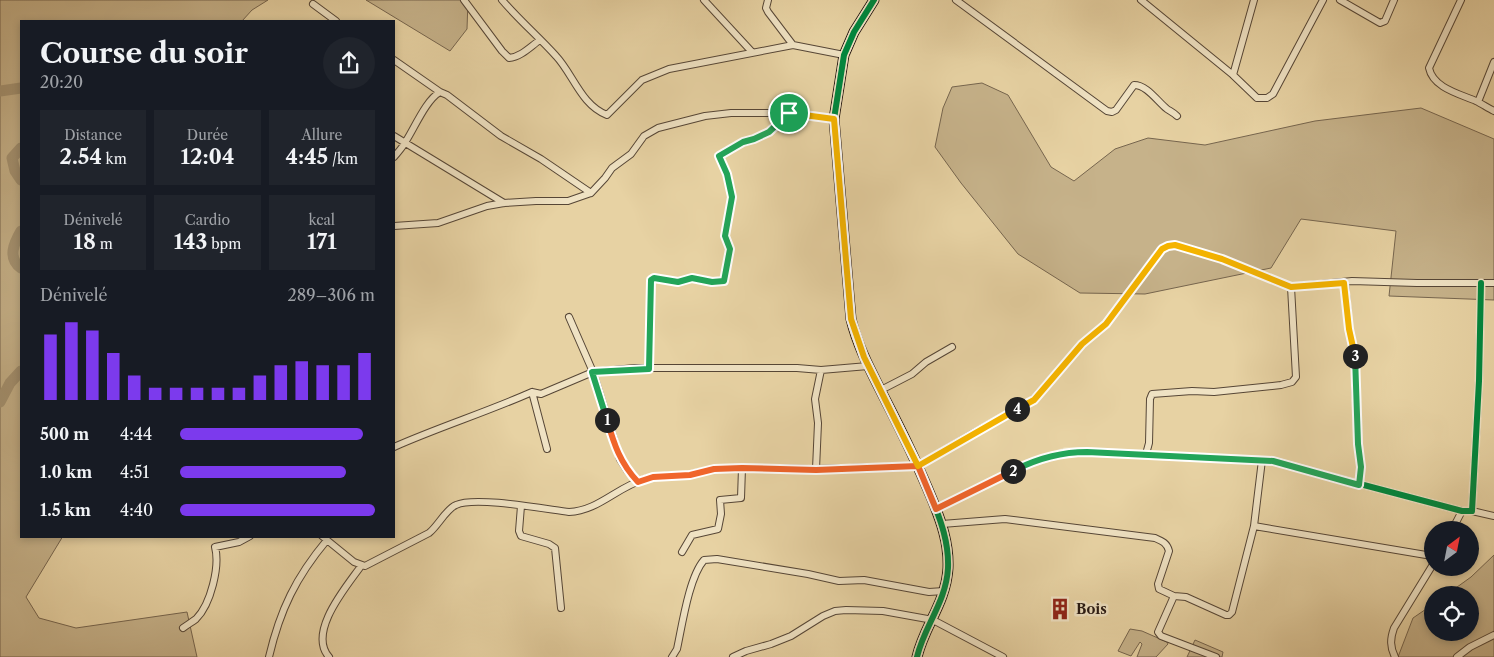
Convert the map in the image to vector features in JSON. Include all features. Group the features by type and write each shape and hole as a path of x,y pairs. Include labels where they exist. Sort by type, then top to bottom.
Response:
{"street":[{"path":"464,0 509,58 514,58 540,40"},
{"path":"502,0 520,21 558,57 585,97 606,115 642,80 669,69 793,45 844,55"},
{"path":"704,0 752,52"},
{"path":"768,0 766,8 768,12 793,45"},
{"path":"874,0 854,32 844,55 834,119 851,319 857,342 918,466 942,524 948,552 944,591 917,657"},
{"path":"956,0 1107,111 1112,112 1116,110 1134,85 1138,85 1146,89 1177,116"},
{"path":"1141,0 1233,75 1257,98 1267,98 1273,94 1323,0"},
{"path":"1233,75 1254,0"},
{"path":"1340,0 1380,23 1385,21 1394,0"},
{"path":"1461,0 1429,68 1430,74 1434,79 1456,94 1478,102 1494,111"},
{"path":"313,4 335,20"},
{"path":"395,61 447,95 501,136 541,159 591,193"},
{"path":"1478,102 1494,62"},
{"path":"395,156 405,143 434,95 440,92"},
{"path":"395,226 438,224 488,206 536,201 568,201 591,193 612,168 631,154 640,139 658,128 706,116 731,113 789,113 834,119"},
{"path":"649,369 651,280 654,278 678,282 692,278 712,282 724,281 730,249 725,236 732,197 727,174 719,156 743,142 769,132 789,113"},
{"path":"395,137 504,203"},
{"path":"328,657 324,650 323,640 329,611 361,566 365,566 429,533 437,527 453,506 476,501 579,512 589,509 638,482 653,477 683,475 714,469 816,470 918,466 1034,400 1082,344 1106,324 1162,249 1168,246 1175,245 1222,259 1291,287 1359,281 1417,284 1494,283"},
{"path":"1472,511 1479,381 1481,282"},
{"path":"1344,283 1349,329 1356,361 1358,444 1361,467 1359,485"},
{"path":"1146,454 1149,443 1150,398 1152,394 1192,391 1214,392 1281,385 1292,382 1296,377 1291,287"},
{"path":"569,317 592,372 620,460 638,482"},
{"path":"881,390 912,374 926,362 952,347"},
{"path":"395,448 532,392 542,394 592,372 649,369 798,368 821,370 868,366"},
{"path":"816,470 818,423 815,399 821,370"},
{"path":"532,392 548,449"},
{"path":"936,509 984,487 1022,466 1065,452 1087,452 1262,460 1302,468 1359,485 1462,511 1472,511 1494,516"},
{"path":"942,524 1006,519 1155,538 1164,542 1168,546 1169,551 1158,586 1174,596 1186,597 1226,615 1230,615 1254,526 1262,460"},
{"path":"682,552 692,535 718,529 721,514 720,500 741,498 742,468"},
{"path":"522,506 521,536 549,544 555,548 561,608"},
{"path":"1457,521 1462,511"},
{"path":"1254,526 1424,555"},
{"path":"183,628 196,619 204,608 211,591 218,556 216,547 239,542 246,538"},
{"path":"269,657 289,595 325,538 361,566"},
{"path":"672,657 677,649 693,580 698,566 704,560 717,559 808,574 839,582 864,580 929,592 944,591"},
{"path":"1395,657 1391,649 1391,637 1394,628 1426,576"},
{"path":"1174,596 1158,632 1161,636 1206,655 1216,657"},
{"path":"733,657 790,636 823,616 846,610 883,611 933,620 1003,657"},
{"path":"1457,657 1470,647 1494,634"}],"shaded area":[{"path":"0,0 268,0 252,10 243,20 20,20 20,538 62,538 26,597 39,618 76,628 187,612 197,657 0,657"},
{"path":"366,0 468,0 467,29 450,51"},
{"path":"982,83 1008,95 1051,167 1074,181 1115,149 1148,138 1205,145 1315,121 1421,108 1494,139 1494,300 1389,296 1396,231 1301,219 1271,268 1145,294 1080,293 1018,254 961,183 935,147 943,108 952,87"},
{"path":"1494,555 1494,657 1398,657 1413,618 1424,610 1424,641 1479,641 1479,586 1458,586 1472,576 1479,576 1479,569"},
{"path":"1130,629 1142,631 1168,644 1156,657 1137,657 1142,644 1140,642 1131,656 1118,651"},
{"path":"1195,640 1223,652 1222,657 1187,657"}],"waterway":[{"path":"0,91 20,88"},
{"path":"20,149 12,158 15,171 20,178"},
{"path":"20,233 13,250 14,260 20,267"},
{"path":"0,402 10,383 20,372"}],"cycle path":[{"path":"874,0 854,32 844,55 834,119 851,319 857,340 932,499 946,541 948,559 946,581 917,657"},
{"path":"936,509 1031,463 1065,452 1087,452 1273,461 1462,511 1472,511 1479,381 1481,283"}],"place":[{"name":"Bois","path":"1060,609"}],"route":[{"path":"789,113 769,132 743,142 719,156 727,174 732,197 725,236 730,249 724,281 712,282 692,278 678,282 654,278 651,280 649,369 635,368 592,372 620,460 638,482 653,477 690,475 714,469 816,470 918,466 936,509 984,487 1022,466 1065,452 1087,452 1273,461 1359,485 1361,467 1358,444 1356,361 1349,329 1344,283 1291,287 1222,259 1175,245 1162,249 1106,324 1082,344 1034,400 918,466 857,342 851,319 834,119 789,113"}]}
